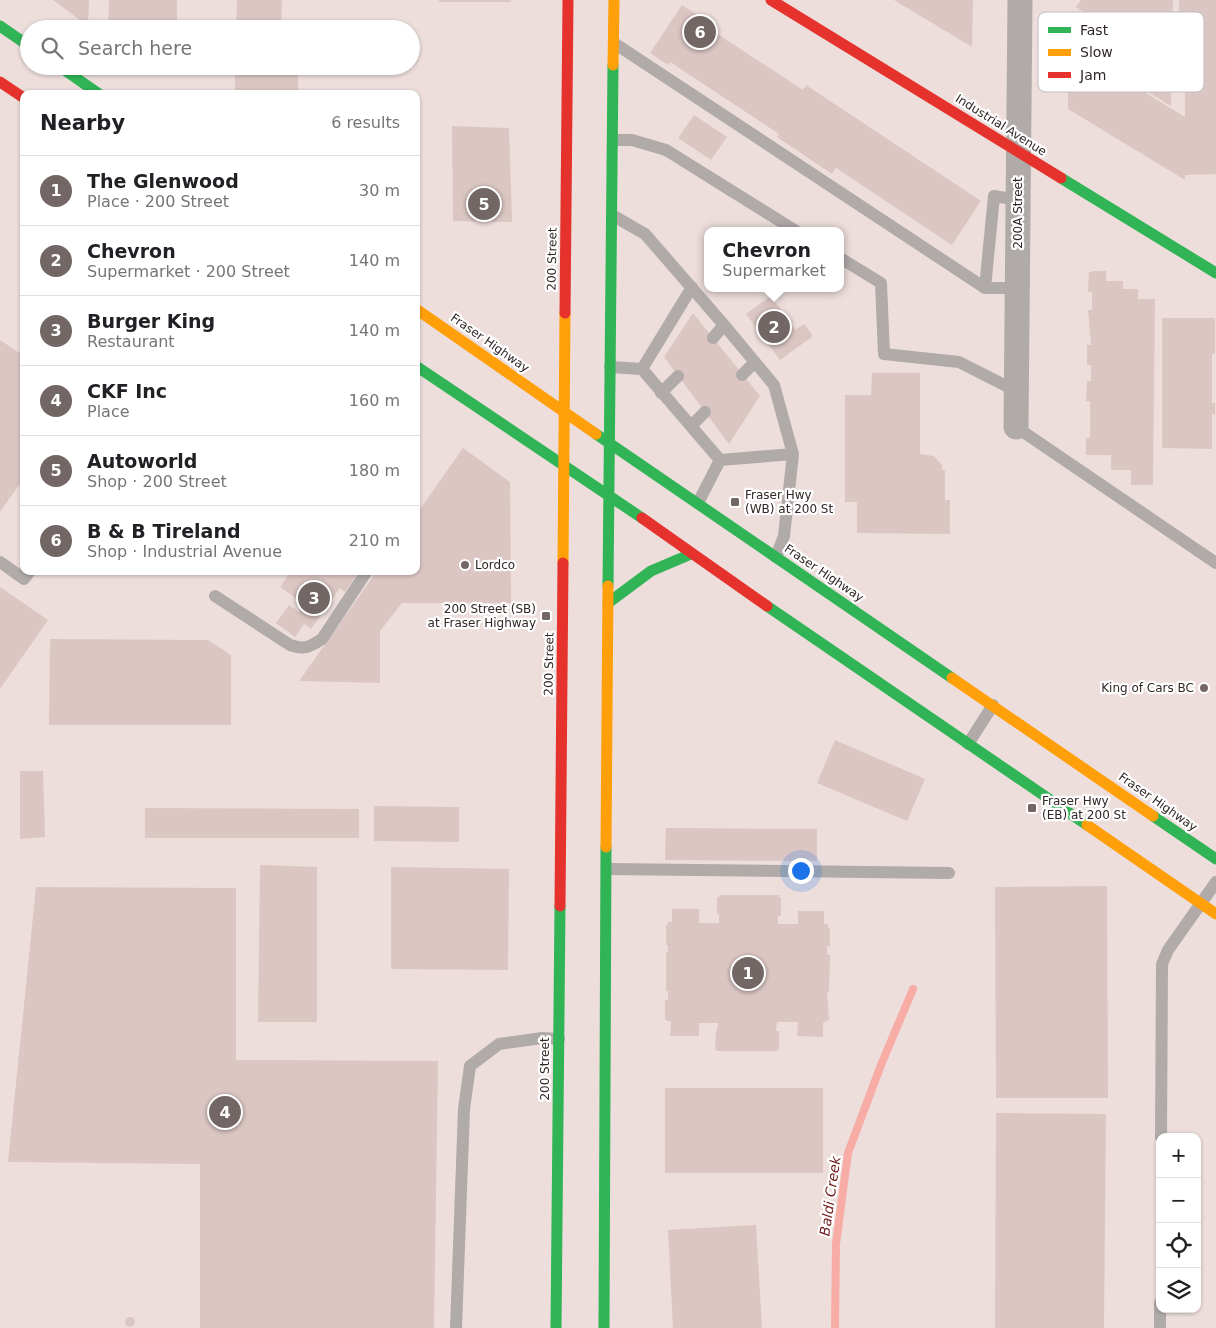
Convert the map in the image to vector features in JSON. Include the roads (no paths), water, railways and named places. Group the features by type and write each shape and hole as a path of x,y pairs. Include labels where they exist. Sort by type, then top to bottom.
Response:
{"main road":[{"name":"200 Street","path":"556,1328 568,0"},
{"path":"604,1328 608,496 614,0"},
{"name":"Industrial Avenue","path":"771,0 789,5 1018,152 1216,273"},
{"path":"0,26 20,40"},
{"path":"72,75 94,90"},
{"path":"0,82 20,95"},
{"name":"Fraser Highway","path":"420,311 609,443 1216,859"},
{"path":"420,369 1216,914"},
{"path":"608,603 651,571 691,554"}],"street":[{"name":"200A Street","path":"1016,427 1020,0"}],"lane":[{"path":"614,43 984,288 1017,288"},
{"path":"613,140 632,140 666,150 790,227"},
{"path":"984,288 994,196 1018,200"},
{"path":"612,215 645,234 692,287 774,386 792,454 784,536 776,557"},
{"path":"844,260 880,283 884,354 959,362 1016,391"},
{"path":"642,369 692,287"},
{"path":"713,338 724,325"},
{"path":"742,375 755,362"},
{"path":"610,367 642,369 720,460"},
{"path":"662,392 678,376"},
{"path":"691,426 705,412"},
{"path":"1016,427 1216,563"},
{"path":"720,460 792,454"},
{"path":"698,504 720,460"},
{"path":"0,562 24,579 27,575"},
{"path":"215,596 290,645 300,649 311,647 322,639 364,575"},
{"path":"968,744 993,705"},
{"path":"607,869 949,873"},
{"path":"1161,1133 1162,964 1168,950 1216,882"},
{"path":"456,1328 464,1109 470,1066 499,1044 542,1038 559,1038"},
{"path":"1160,1313 1160,1328"}],"waterway":[{"name":"Baldi Creek","path":"835,1328 836,1244 848,1153 881,1065 913,989"}],"place":[{"name":"B & B Tireland","path":"700,32"},
{"name":"Autoworld","path":"484,204"},
{"name":"Chevron","path":"774,327"},
{"name":"Fraser Hwy (WB) at 200 St","path":"735,502"},
{"name":"Lordco","path":"465,565"},
{"name":"Burger King","path":"314,598"},
{"name":"200 Street (SB) at Fraser Highway","path":"546,616"},
{"name":"King of Cars BC","path":"1204,688"},
{"name":"Fraser Hwy (EB) at 200 St","path":"1032,808"},
{"name":"The Glenwood","path":"748,973"},
{"name":"CKF Inc","path":"225,1112"}]}
